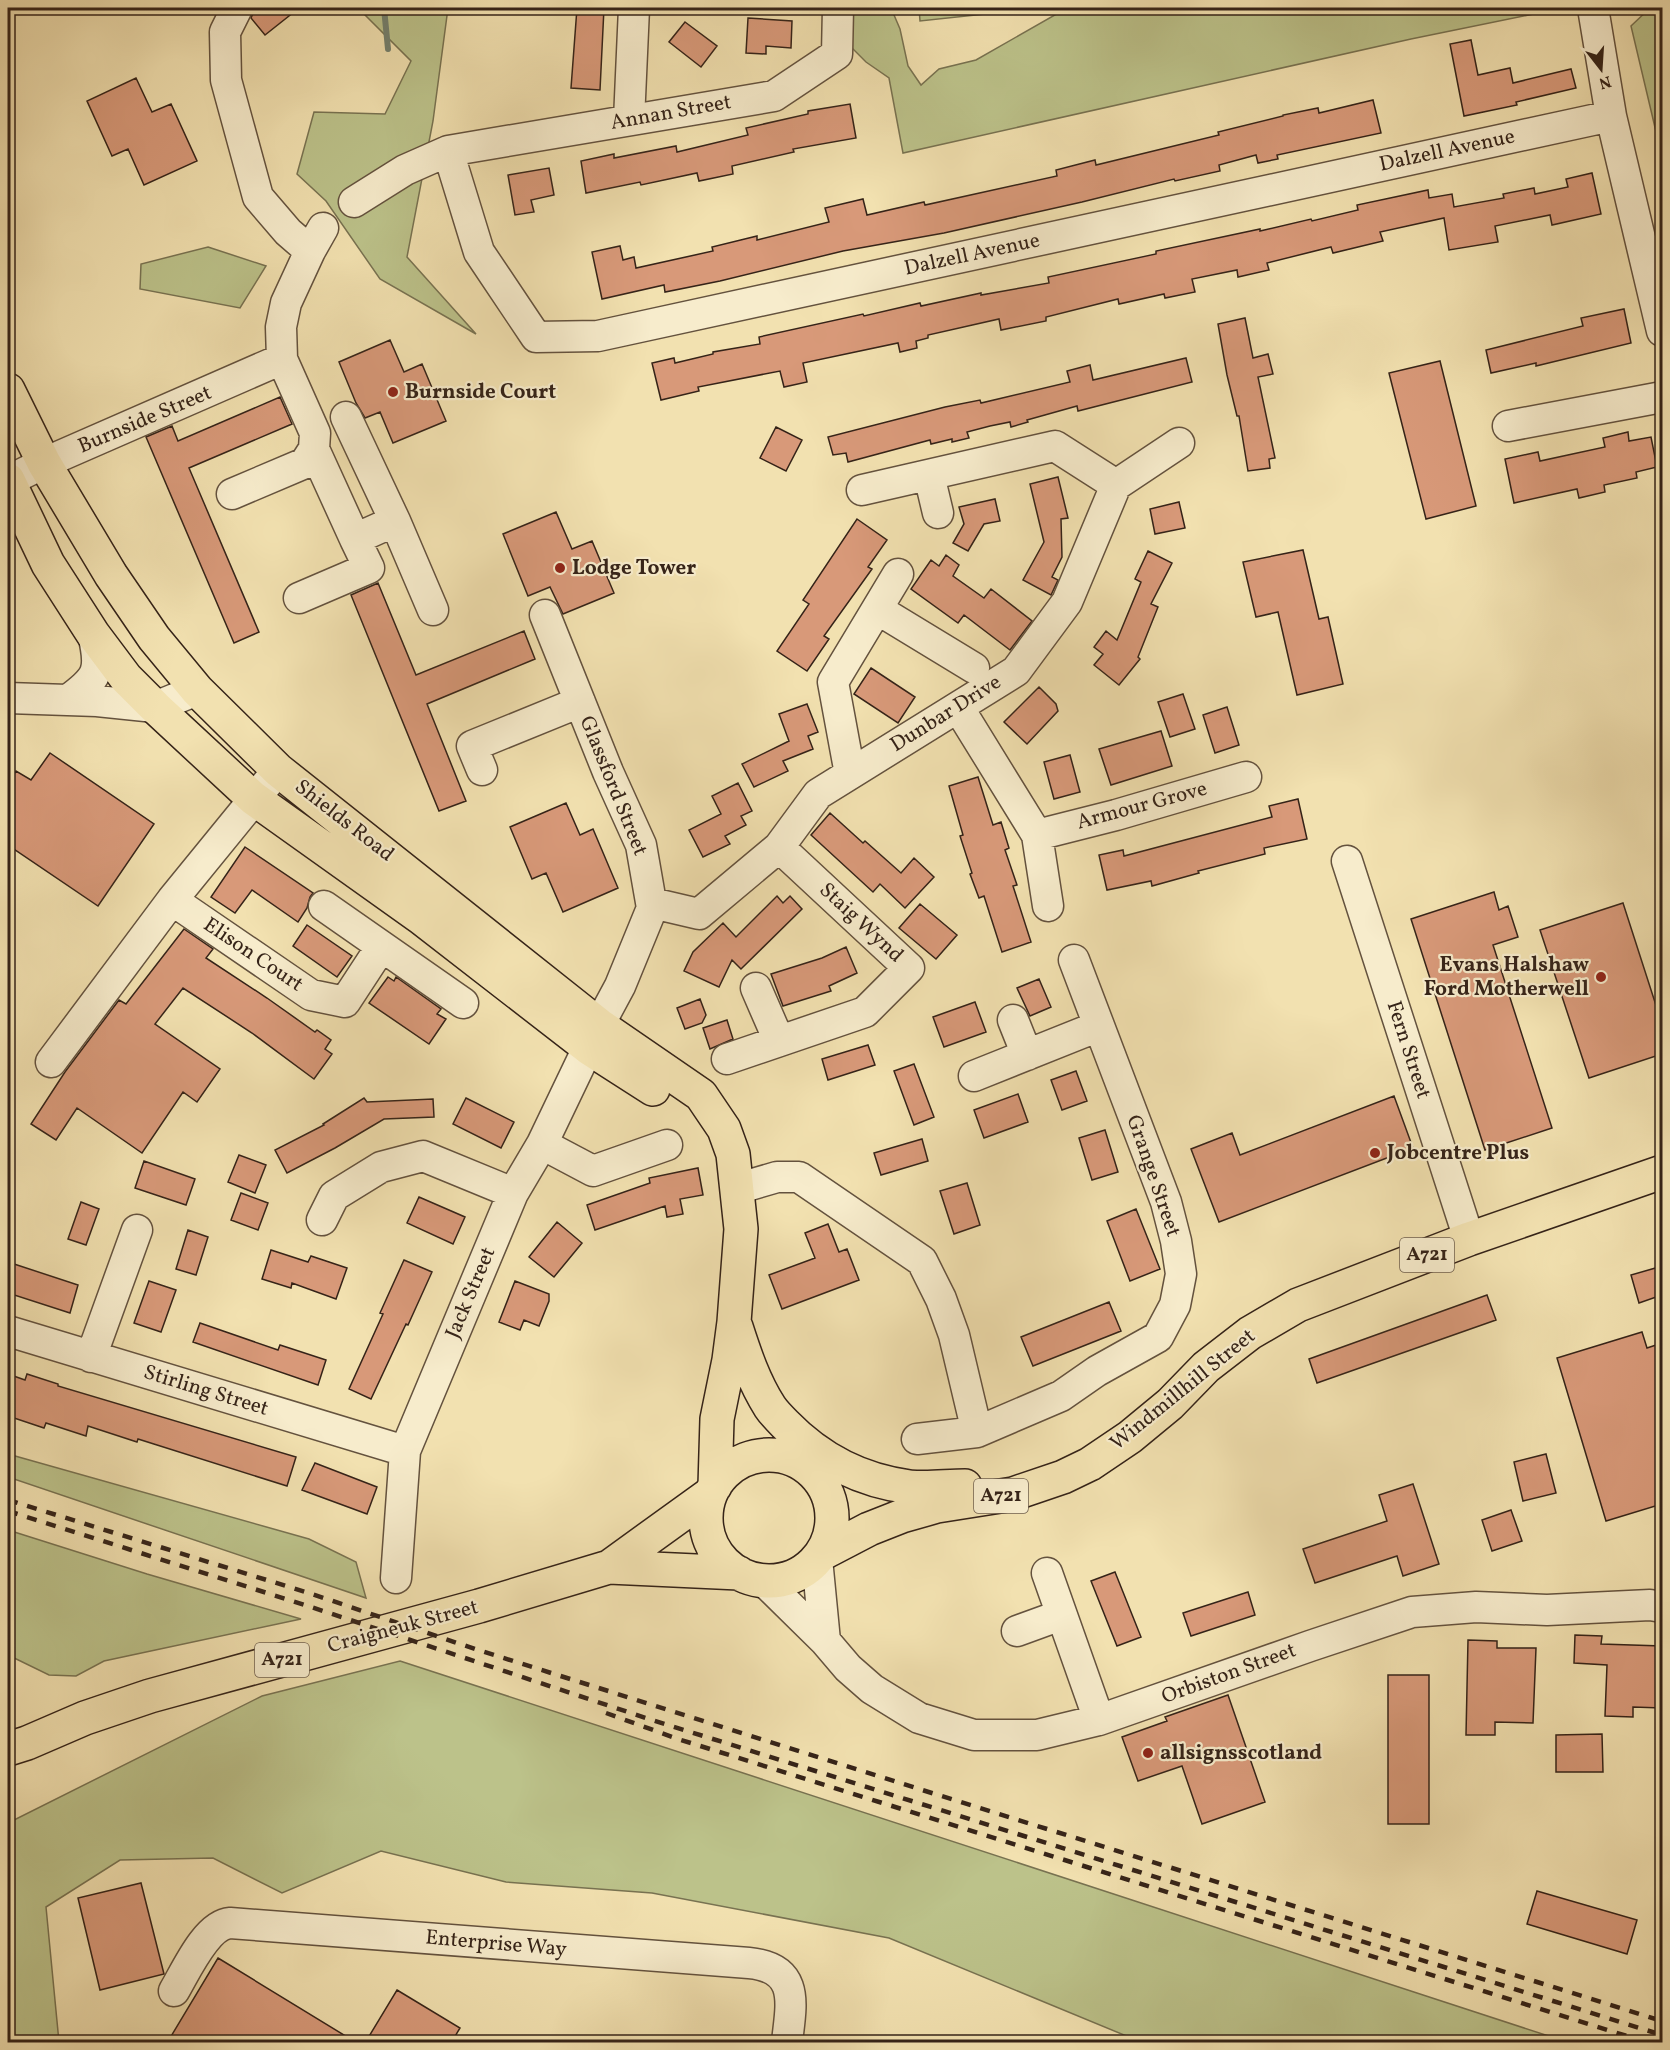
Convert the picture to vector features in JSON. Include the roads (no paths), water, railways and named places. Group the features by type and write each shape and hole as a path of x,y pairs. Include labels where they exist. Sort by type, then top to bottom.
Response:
{"main road":[{"name":"Shields Road","path":"8,390 45,463 111,575 154,638 197,690 278,770 594,1036 689,1112 710,1142 736,1189 741,1229 734,1322 717,1419 713,1490"},
{"name":"Shields Road","path":"8,480 48,564 93,634 126,678 155,707 253,798 420,917 594,1036"},
{"name":"Windmillhill Street","path":"819,1556 869,1529 902,1516 937,1506 1013,1494 1063,1477 1090,1464 1130,1437 1170,1404 1206,1367 1250,1333 1298,1305 1469,1239 1662,1172"},
{"path":"734,1322 748,1366 771,1409 814,1450 856,1473 884,1483 913,1487 972,1485 1063,1477"},
{"path":"729,1360 754,1413 787,1457"},
{"path":"766,1455 787,1457 802,1464 815,1474 824,1487 831,1503 833,1521 829,1538 819,1556 802,1572 783,1580 751,1577 726,1564 716,1553 706,1524 707,1509 713,1490 728,1470 746,1459 766,1455"},
{"name":"Windmillhill Street","path":"824,1487 900,1502 937,1506"},
{"name":"Craigneuk Street","path":"14,1750 86,1718 150,1696 479,1606 609,1567 713,1490"},
{"name":"Craigneuk Street","path":"609,1567 751,1577"}],"street":[{"path":"237,8 225,32 226,80 258,197 288,232 317,239 286,303 281,327 282,359 315,433 314,449 369,568 299,598"},
{"path":"629,120 634,8"},
{"name":"Annan Street","path":"354,202 405,170 448,151 774,96 837,54 838,8"},
{"path":"1593,8 1611,116 1662,331"},
{"name":"Dalzell Avenue","path":"448,151 479,252 536,337 598,336 1611,116"},
{"name":"Burnside Street","path":"8,480 282,359"},
{"path":"1508,426 1662,396"},
{"path":"346,417 395,521 433,610"},
{"path":"862,490 1054,446 1116,485 1179,443"},
{"path":"232,494 305,463 314,449"},
{"path":"929,475 938,513"},
{"name":"Dunbar Drive","path":"652,903 699,914 779,847 818,794 1016,671 1067,602 1116,485"},
{"path":"355,539 395,521"},
{"path":"850,774 833,682 898,573"},
{"path":"877,609 974,668"},
{"name":"Glassford Street","path":"545,615 608,772 641,844 652,903 620,986 594,1036"},
{"path":"68,700 89,684 99,664 93,634"},
{"path":"8,698 155,707 197,690"},
{"path":"482,770 472,746 580,702"},
{"path":"958,707 1037,834 1048,906"},
{"path":"51,1062 171,900 278,770"},
{"name":"Armour Grove","path":"1037,834 1116,815 1246,777"},
{"name":"Staig Wynd","path":"728,1059 865,1012 909,968 779,847"},
{"name":"Fern Street","path":"1347,861 1469,1239"},
{"name":"Elison Court","path":"171,900 311,995 345,1002 381,947"},
{"path":"324,906 463,1003"},
{"name":"Grange Street","path":"917,1439 977,1432 1061,1396 1097,1371 1158,1337 1175,1305 1181,1274 1176,1241 1166,1202 1074,960"},
{"path":"756,988 779,1041"},
{"path":"1013,1020 1027,1055"},
{"path":"974,1076 1099,1026"},
{"name":"Jack Street","path":"396,1578 405,1451 513,1193 542,1144 594,1036"},
{"path":"542,1144 592,1171 667,1145"},
{"path":"322,1220 334,1196 381,1167 423,1156 513,1193"},
{"path":"736,1189 777,1177 799,1177 922,1261 941,1299 954,1335 977,1432"},
{"path":"91,1357 137,1230"},
{"name":"Stirling Street","path":"8,1331 405,1451"},
{"path":"819,1556 825,1641"},
{"path":"1047,1573 1099,1720"},
{"name":"Orbiston Street","path":"751,1577 825,1641 848,1668 872,1689 919,1718 974,1735 1038,1735 1099,1720 1412,1612 1476,1607 1547,1610 1650,1605 1662,1607"},
{"path":"1017,1631 1061,1615"},
{"name":"Enterprise Way","path":"174,1991 210,1933 223,1923 762,1964 782,1977 789,1987 792,1998 787,2043"}],"waterway":[{"path":"384,8 388,49"}],"railway":[{"path":"8,1500 312,1594 475,1649 935,1794 1662,2021"},
{"path":"8,1511 308,1606 652,1720 1662,2035"},
{"path":"606,1713 678,1739 1646,2042"}],"place":[{"name":"Burnside Court","path":"393,392"},
{"name":"Lodge Tower","path":"560,568"},
{"name":"Evans Halshaw Ford Motherwell","path":"1601,977"},
{"name":"Jobcentre Plus","path":"1375,1153"},
{"name":"allsignsscotland","path":"1148,1753"}]}
